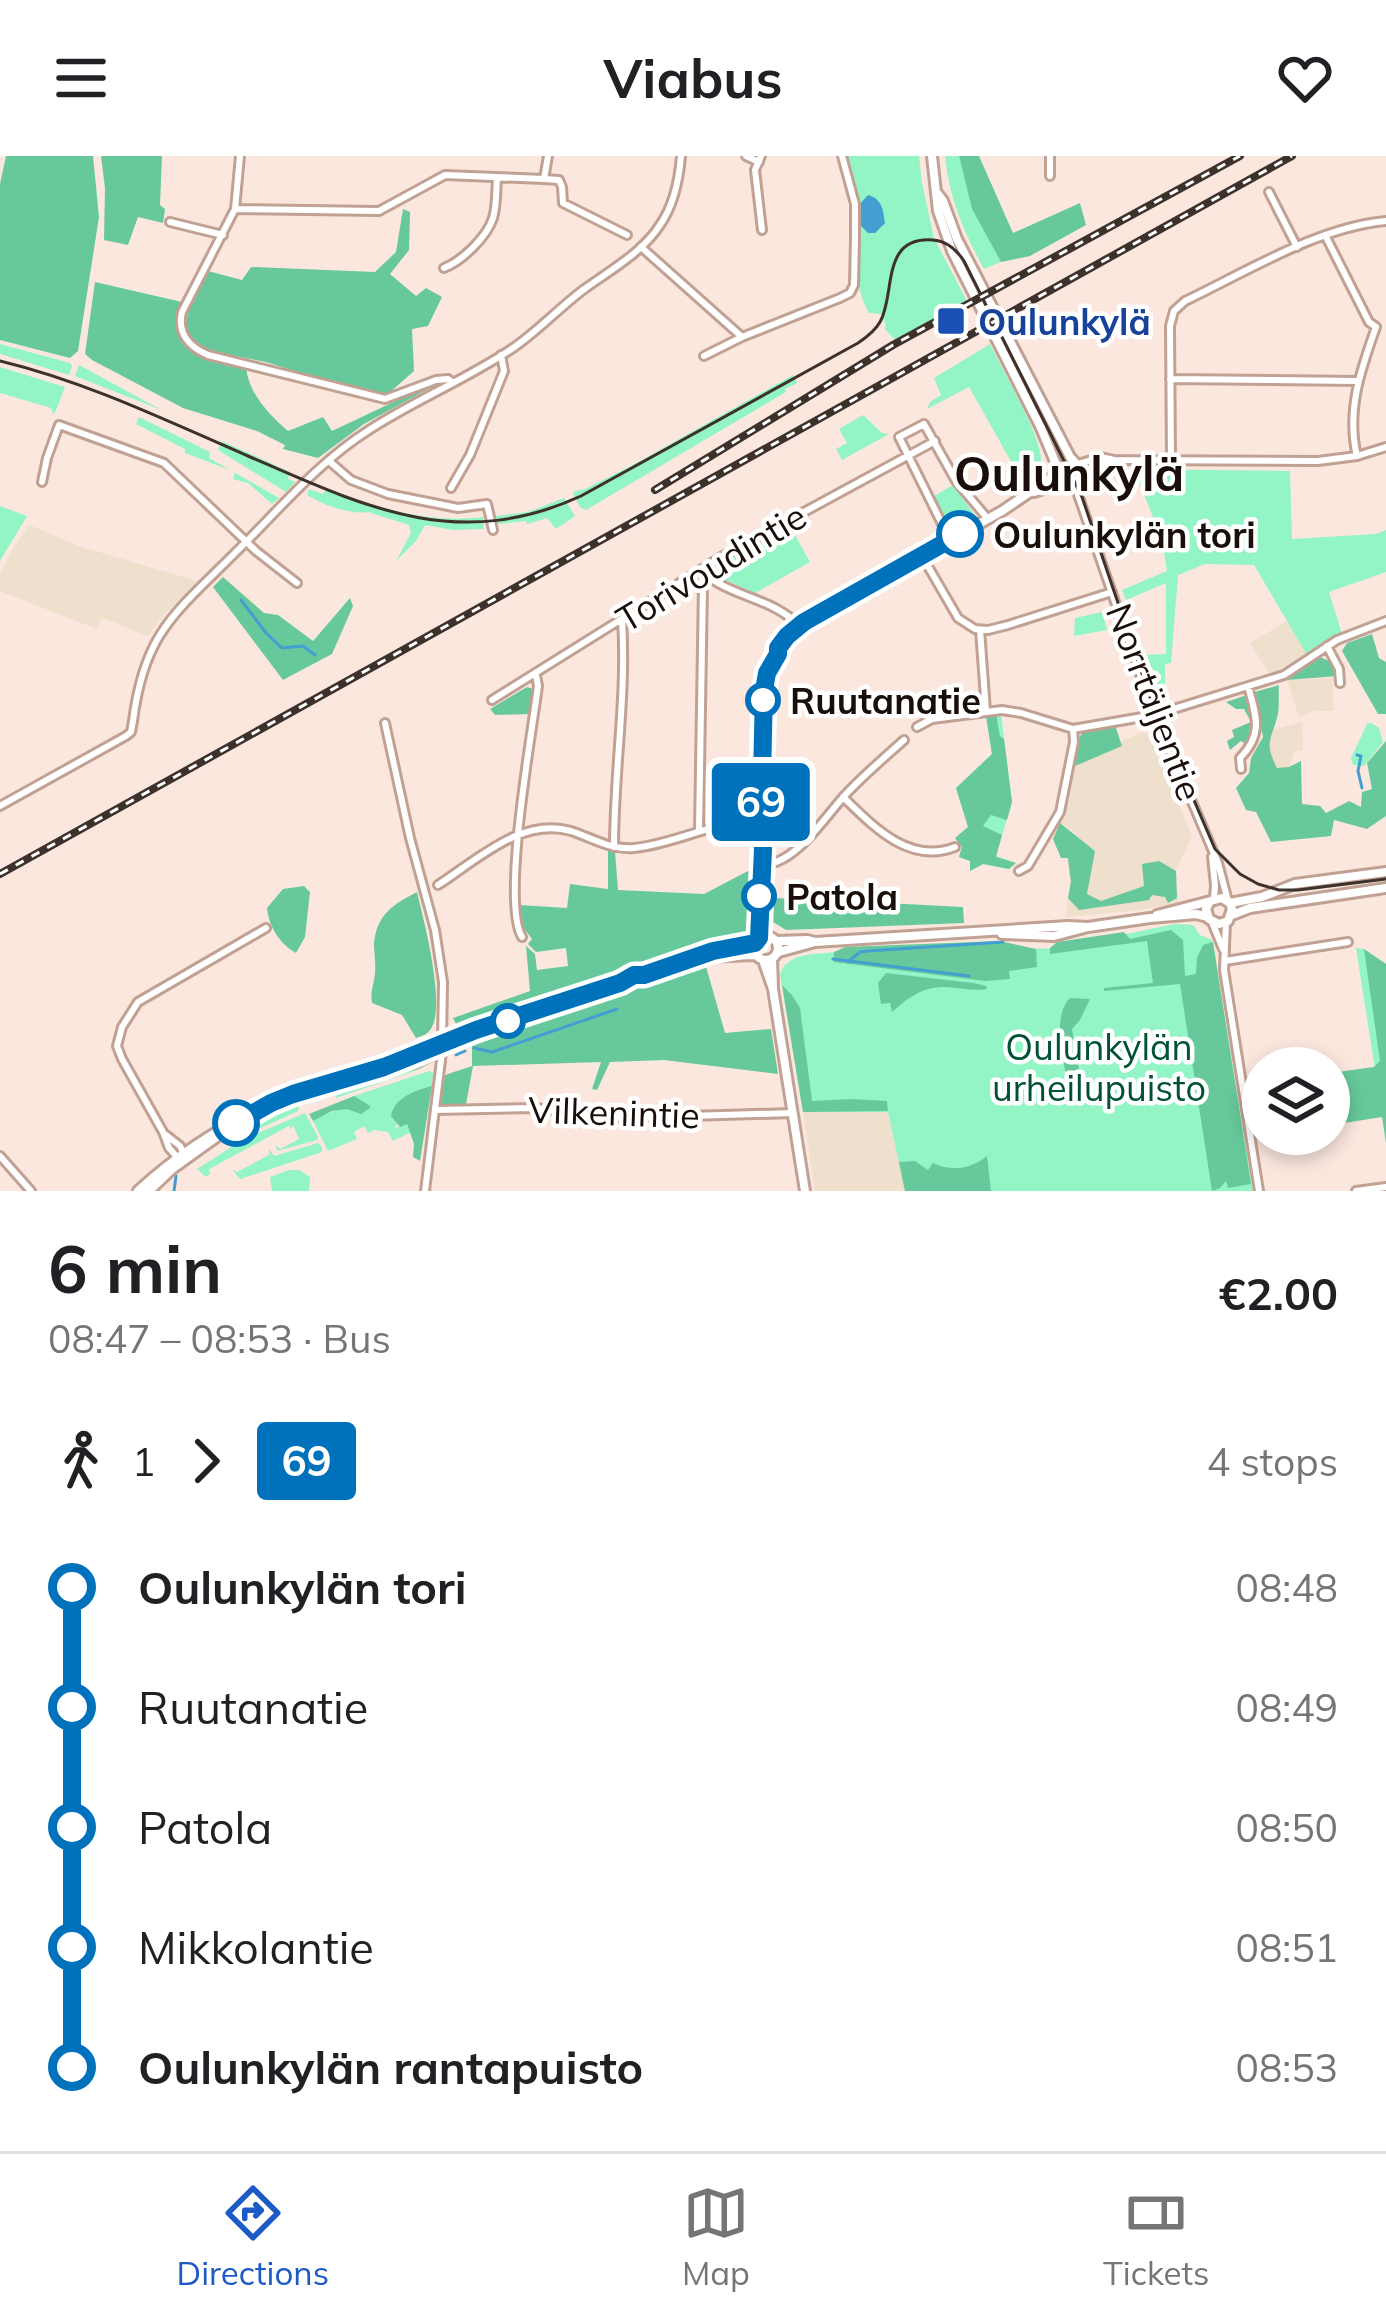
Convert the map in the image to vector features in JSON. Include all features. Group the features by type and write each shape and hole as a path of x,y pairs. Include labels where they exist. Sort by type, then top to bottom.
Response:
{"main road":[{"path":"932,156 938,211 952,251 1064,477"},
{"path":"937,193 1020,364 1077,466"},
{"path":"1064,477 1064,462 1077,466"},
{"path":"805,1191 760,910 762,711 767,673 778,648 801,624 1077,466"},
{"path":"1150,918 1211,901 1255,900 1294,884 1386,872"},
{"path":"701,957 743,953 767,957 815,942 1088,927 1196,914 1210,920 1229,919 1250,908 1386,888"},
{"path":"1210,920 1206,909 1211,901"},
{"path":"1229,902 1229,919"},
{"path":"765,939 767,957"},
{"path":"138,1191 182,1156 293,1094 384,1067 399,1067 489,1028 713,951 765,939 815,942"},
{"path":"149,1191 182,1156"}],"street":[{"path":"240,156 235,209 181,319 180,328 194,348 385,399 436,380 452,382"},
{"path":"544,179 548,156"},
{"path":"0,806 131,732 140,678 153,643 178,610 328,460 368,430 501,356 641,247 670,207 681,156"},
{"path":"746,156 760,159 755,170 762,230"},
{"path":"704,356 853,290 855,204 842,156"},
{"path":"1050,156 1051,176"},
{"path":"235,209 379,211 445,175 544,179 559,180 562,203 627,235"},
{"path":"444,268 457,262 488,229 497,177"},
{"path":"1269,191 1297,247"},
{"path":"1171,460 1170,323 1180,304 1325,235 1386,221"},
{"path":"170,222 223,235"},
{"path":"1325,235 1369,322 1381,327 1358,381 1354,404 1357,456"},
{"path":"641,247 742,337"},
{"path":"451,488 470,455 504,371 501,356"},
{"path":"1170,379 1358,381"},
{"path":"950,540 899,437 924,424 956,481 988,519"},
{"path":"42,482 59,425 164,463 246,542 297,583"},
{"name":"Torivoudintie","path":"492,700 700,569 934,441"},
{"path":"1077,466 1114,460 1318,461 1386,447"},
{"path":"328,460 351,480 388,494 458,508 487,504 493,530"},
{"name":"Norrtäljentie","path":"1064,477 1229,902"},
{"path":"922,556 958,618 980,630 1112,592"},
{"path":"700,569 713,581 801,624"},
{"path":"699,830 700,569"},
{"path":"614,847 623,713 622,619"},
{"path":"917,727 932,718 986,711 1011,710 1073,729 1154,715 1284,675 1327,646 1386,621"},
{"path":"980,630 986,711"},
{"path":"1327,646 1340,682"},
{"path":"522,937 514,915 518,833 536,676"},
{"path":"1241,769 1240,758 1256,736 1247,686"},
{"path":"385,723 443,982 442,1048 425,1191 435,1191"},
{"path":"1019,871 1028,866 1060,812 1073,729"},
{"path":"761,865 771,865 789,854 904,740"},
{"path":"843,797 889,839 927,853 955,847"},
{"path":"438,885 518,833 565,830 614,847 637,848 699,830 761,822"},
{"name":"Norrtäljentie","path":"1211,901 1216,885 1213,854"},
{"path":"1223,949 1229,919"},
{"path":"1210,920 1223,949 1259,1191"},
{"path":"182,1156 163,1132 117,1046 126,1018 138,1002 266,928"},
{"path":"1225,962 1348,942"},
{"name":"Vilkenintie","path":"435,1111 534,1108 621,1118 793,1113"},
{"path":"0,1156 31,1191"},
{"path":"1356,1191 1386,1186"}],"shaded area":[{"path":"29,525 82,547 197,581 148,636 102,618 97,629 0,591 0,575"},
{"path":"1287,621 1307,655 1271,676 1250,643"},
{"path":"1332,678 1334,711 1299,717 1287,680"},
{"path":"1302,722 1303,750 1295,751 1289,767 1277,768 1268,750 1270,734"},
{"path":"1142,732 1149,735 1192,835 1176,871 1178,903 1066,917 1067,857 1076,833 1060,823 1073,768 1076,762"},
{"path":"888,1111 905,1191 815,1191 803,1112"}],"green space":[{"path":"6,156 93,156 99,217 78,351 70,358 0,340 0,184"},
{"path":"101,156 162,156 163,223 138,217 128,245 104,240"},
{"path":"845,156 919,156 934,238 967,301 895,340 881,314 869,313 860,292 859,220"},
{"path":"945,156 959,156 972,209 1001,262 984,269 954,201"},
{"path":"959,156 979,156 1013,233 1080,203 1086,225 1030,256 1001,262 972,209"},
{"path":"403,209 410,212 409,250 390,274 416,296 426,288 442,297 428,326 412,329 414,371 388,394 351,389 266,362 208,351 189,334 191,304 208,271 242,280 251,267 375,272 396,252"},
{"path":"95,282 182,302 177,331 182,341 203,354 246,365 260,401 288,431 323,417 332,431 428,389 364,424 318,458 283,449 285,445 257,431 183,408 85,354"},
{"path":"0,344 70,363 69,375 0,354"},
{"path":"990,344 1040,451 1039,470 1025,486 969,387 927,409 941,395 934,378"},
{"path":"79,365 158,408 159,409 75,376"},
{"path":"0,367 65,387 54,415 51,408 0,393"},
{"path":"793,375 797,383 786,392 586,510 580,507 575,491 631,466"},
{"path":"863,415 889,434 842,460 836,449 847,443 839,429"},
{"path":"139,417 210,452 209,458 231,470 185,453 136,424"},
{"path":"222,441 290,472 288,479 295,482 286,492 221,452"},
{"path":"1134,469 1290,471 1292,539 1386,530 1386,572 1329,592 1342,634 1307,655 1254,565 1205,564 1178,575 1171,663 1165,664 1165,708 1144,655 1166,654 1166,583 1126,600 1122,590 1167,571 1162,540"},
{"path":"235,473 279,498 272,504 248,483 233,479"},
{"path":"953,485 974,514 949,528 934,496"},
{"path":"327,488 403,513 483,517 484,529 425,525 396,561 411,533 409,525 337,508 307,495 309,489 323,494"},
{"path":"564,498 575,516 556,529 547,518 497,524 496,516 528,512"},
{"path":"0,506 27,516 0,561"},
{"path":"790,526 810,562 755,593 714,575 715,568"},
{"path":"223,577 264,613 278,615 313,641 350,598 353,606 332,654 283,680 213,587"},
{"path":"1102,612 1107,630 1074,636 1075,618"},
{"path":"1372,634 1379,658 1386,662 1386,714 1378,714 1342,651 1347,643"},
{"path":"1320,657 1329,661 1338,676 1287,680"},
{"path":"1279,685 1271,753 1277,768 1301,761 1302,804 1320,806 1326,813 1349,801 1361,807 1362,792 1372,789 1367,763 1386,741 1386,816 1367,829 1334,820 1331,836 1271,842 1256,812 1246,810 1236,788 1249,773 1263,737 1255,692"},
{"path":"527,687 533,689 530,714 495,715 490,709"},
{"path":"1247,695 1253,734 1247,745 1241,741 1230,750 1227,741 1234,737 1232,730 1251,722 1244,709 1226,702"},
{"path":"996,714 1012,802 1007,820 991,815 983,826 1002,835 996,857 1016,863 1009,869 983,864 970,871 970,861 959,857 962,847 955,838 968,827 956,788 992,754 986,716"},
{"path":"1001,714 1012,802 996,856 1016,863 1009,869 983,864 970,871 970,861 959,857 962,847 955,838 968,827 956,788 992,754 986,716"},
{"path":"1371,723 1379,728 1383,742 1364,766 1353,765 1351,758"},
{"path":"1115,725 1122,746 1075,766 1082,734"},
{"path":"1060,823 1095,851 1087,894 1101,901 1144,886 1142,864 1159,861 1176,871 1177,898 1168,903 1165,897 1152,895 1149,900 1079,910 1068,898 1068,858 1061,858 1053,839"},
{"path":"608,850 615,851 618,890 704,894 750,870 750,931 691,945 582,987 457,1026 453,1018 530,991 526,946 535,954 537,970 568,966 566,948 536,952 528,944 532,939 518,921 519,905 567,908 570,884 608,889"},
{"path":"304,886 310,892 305,937 296,953 276,934 267,908 283,889"},
{"path":"417,892 436,999 432,1027 416,1038 402,1015 372,1003 371,995 379,924 394,906"},
{"path":"769,898 807,899 813,914 833,911 825,905 828,900 963,907 964,923 786,930 773,922"},
{"name":"Oulunkylän urheilupuisto","path":"1175,924 1193,925 1212,940 1242,1124 1242,1155 1247,1155 1253,1191 905,1191 888,1112 803,1112 780,974 795,958 834,952 1058,948"},
{"path":"1171,930 1183,940 1185,976 1196,974 1203,945 1213,942 1242,1127 1242,1155 1246,1155 1251,1184 1228,1188 1226,1181 1212,1191 1180,984 1104,991 1153,983 1147,941 1050,954 1057,942 1124,932 1130,939"},
{"path":"1000,941 1036,949 1037,967 1009,971 1010,979 985,981 834,962 834,952 845,947"},
{"path":"1356,948 1386,964 1382,1114"},
{"path":"1364,949 1386,964 1386,1143 1382,1117 1350,1122 1350,1070 1374,1067 1380,1061"},
{"path":"705,963 725,1033 771,1029 778,1074 664,1060 610,1062 597,1090 592,1089 601,1062 473,1066 466,1104 442,1105 445,1075 472,1066 472,1046 511,1032 529,1018"},
{"path":"886,973 973,983 987,989 929,989 892,1012 890,1003 881,1004 878,983"},
{"path":"782,985 800,1008 812,1101 887,1101 888,1111 803,1112"},
{"path":"1070,998 1090,999 1072,1029 1083,1091 1069,1090 1062,1055 1061,1018"},
{"path":"423,1062 423,1068 336,1098 333,1086"},
{"path":"429,1071 432,1086 401,1100 391,1116 398,1124 393,1129 407,1123 411,1132 393,1141 388,1132 368,1133 364,1126 354,1132 357,1139 328,1151 313,1121 353,1104 358,1100 354,1096"},
{"path":"432,1086 420,1161 413,1157 407,1124 400,1127 391,1116 401,1100"},
{"path":"302,1095 298,1111 228,1141 256,1115"},
{"path":"354,1096 370,1108 361,1114 332,1111 313,1121 309,1114"},
{"path":"305,1113 317,1140 277,1151 276,1145 280,1149 299,1139 293,1125 209,1169 206,1177 197,1169 244,1139"},
{"path":"318,1143 322,1152 240,1179 232,1169 237,1172 269,1155 269,1149 274,1156"},
{"path":"987,1156 991,1191 905,1191 899,1162 915,1161 928,1170 933,1163 961,1168"},
{"path":"289,1170 310,1177 309,1191 272,1191 270,1177"}],"water":[{"path":"868,195 879,202 885,223 875,233 860,225 860,204"}],"waterway":[{"path":"241,600 282,648 303,646 315,655"},
{"path":"1357,755 1361,756 1362,788"},
{"path":"848,962 860,952 1003,942"},
{"path":"833,959 969,976"},
{"path":"474,1048 492,1052 617,1009"},
{"path":"456,1055 465,1051"},
{"path":"305,1099 330,1091"},
{"path":"174,1191 176,1176"}],"tram line":[{"path":"0,361 95,391 371,506 451,522 493,521 536,513 581,496 858,343 880,322 893,269 905,247 916,241 943,242 964,261 1082,497 1152,703 1215,849 1240,874 1279,890 1386,879"}],"railway":[{"path":"655,490 893,345 1240,156"},
{"path":"0,874 1292,156"}],"bus line":[{"name":"69","path":"236,1123 293,1094 384,1067 634,975 755,943 763,849 763,699 778,648 804,622 960,534"}],"place":[{"name":"Oulunkylä","path":"951,321"},
{"name":"Oulunkylän tori","path":"960,534"},
{"name":"Ruutanatie","path":"763,700"},
{"name":"Patola","path":"759,896"}],"district":[{"name":"Oulunkylä","path":"1069,473"}]}
